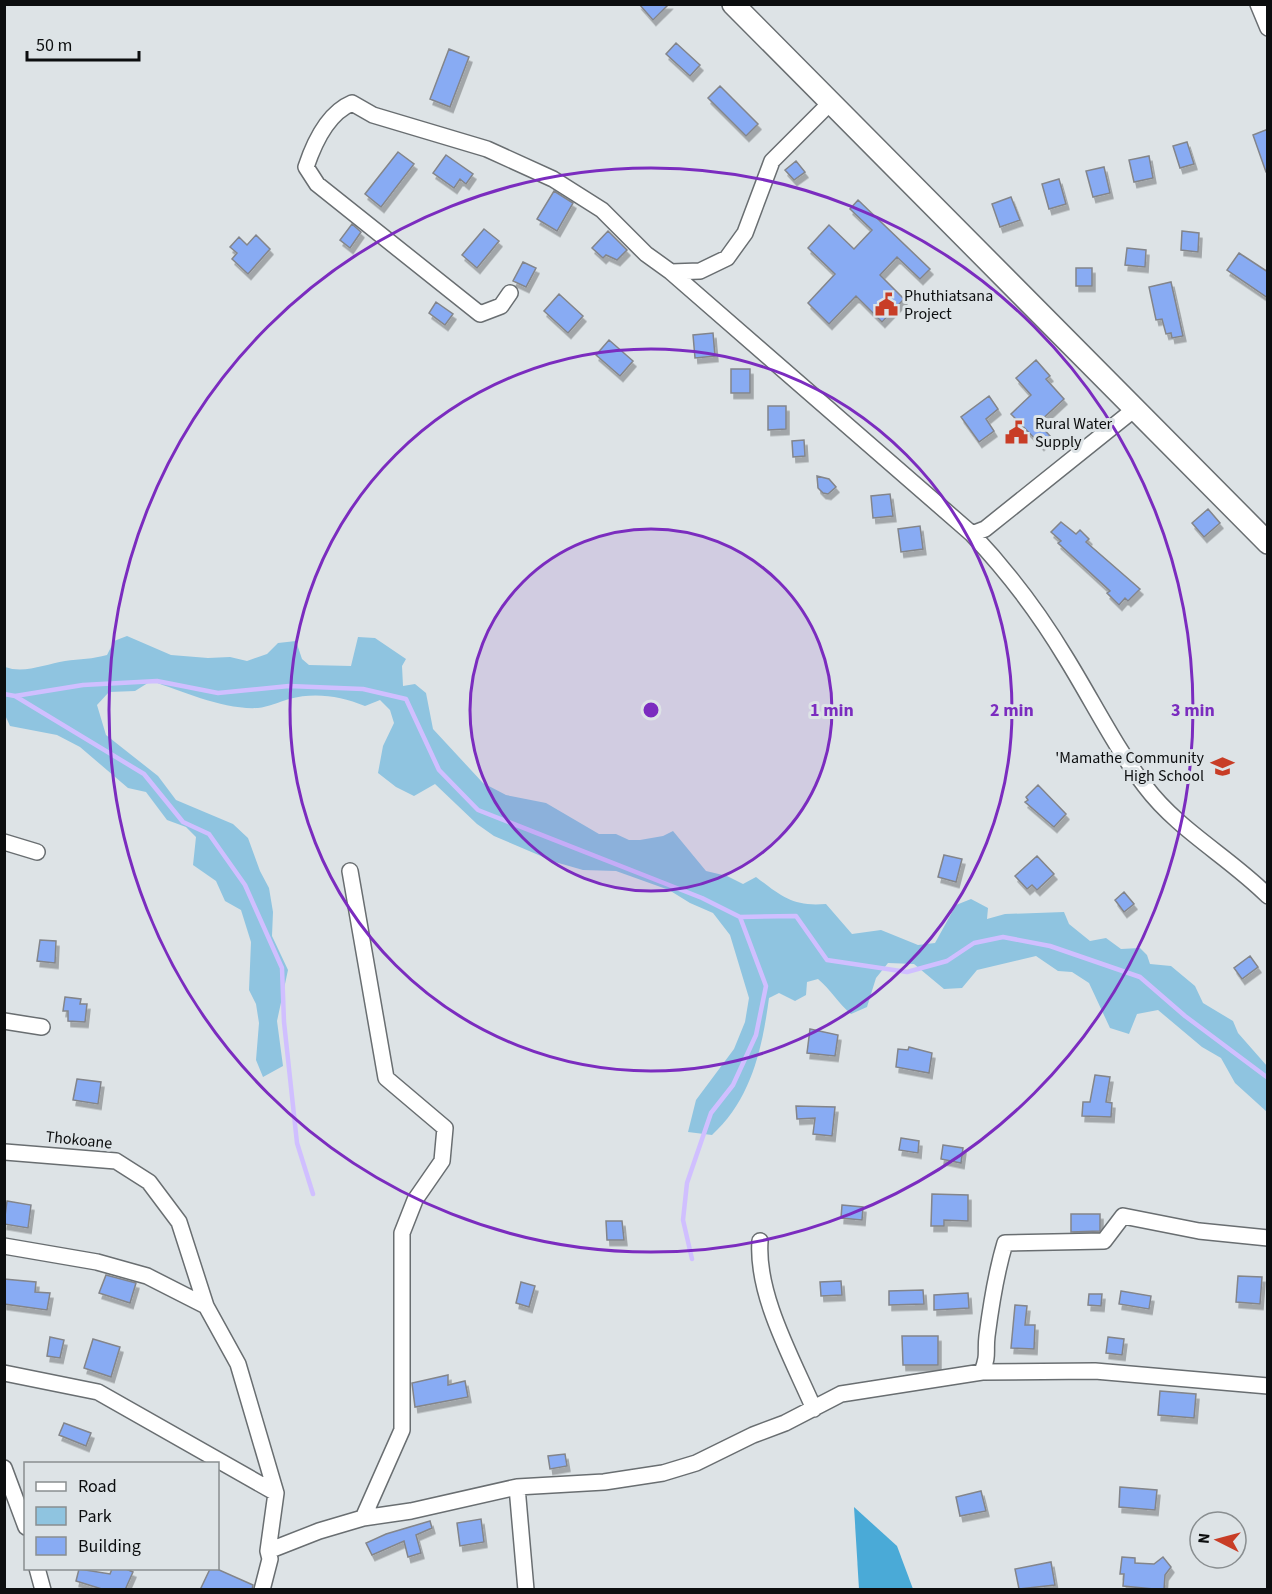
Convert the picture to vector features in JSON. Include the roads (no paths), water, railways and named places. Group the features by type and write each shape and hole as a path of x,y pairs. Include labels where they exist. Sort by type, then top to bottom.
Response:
{"main road":[{"path":"733,4 1268,543"}],"street":[{"path":"1258,4 1268,28"},
{"path":"510,294 501,306 480,314 317,184 306,167 312,148 340,108 352,103 373,115 487,149 552,179 602,210 646,254 671,272 972,534 1011,576 1065,657 1146,787 1198,839 1248,876 1268,896"},
{"path":"671,272 700,271 726,258 745,233 772,161 830,104"},
{"path":"972,534 985,529 1136,408"},
{"path":"4,842 37,852"},
{"path":"350,871 386,1078 445,1128 442,1161 415,1200 402,1233 402,1430 363,1518"},
{"path":"4,1021 42,1027"},
{"name":"Thokoane","path":"5,1152 116,1161 149,1182 179,1222 206,1306 238,1364 276,1493"},
{"path":"982,1372 988,1355 987,1339 997,1268 1005,1243 1104,1240 1123,1216 1199,1231 1268,1238"},
{"path":"760,1241 759,1259 775,1318 814,1409"},
{"path":"4,1246 98,1262 147,1276 206,1306"},
{"path":"268,1551 319,1531 363,1518 411,1511 517,1487 604,1482 663,1473 696,1463 814,1409 841,1394 982,1372 1095,1371 1268,1386"},
{"path":"4,1373 98,1392 276,1493 268,1551 270,1559 262,1590"},
{"path":"4,1468 24,1522"},
{"path":"517,1487 526,1590"},
{"path":"37,1570 43,1590"}],"waterway":[{"path":"4,694 15,696 83,685 157,681 218,693 289,686 363,689 406,699 439,770 478,810 702,898 740,917 796,916 827,960 907,972 947,961 974,943 1003,937 1050,946 1140,977 1185,1016 1268,1078"},
{"path":"15,696 144,774 183,822 209,834 245,885 282,968 284,1022 297,1143 313,1194"},
{"path":"692,1259 683,1220 687,1183 711,1113 733,1085 756,1035 766,986 740,917"}],"place":[{"name":"Phuthiatsana Project","path":"886,305"},
{"name":"Rural Water Supply","path":"1017,433"},
{"name":"'Mamathe Community High School","path":"1222,767"}]}
